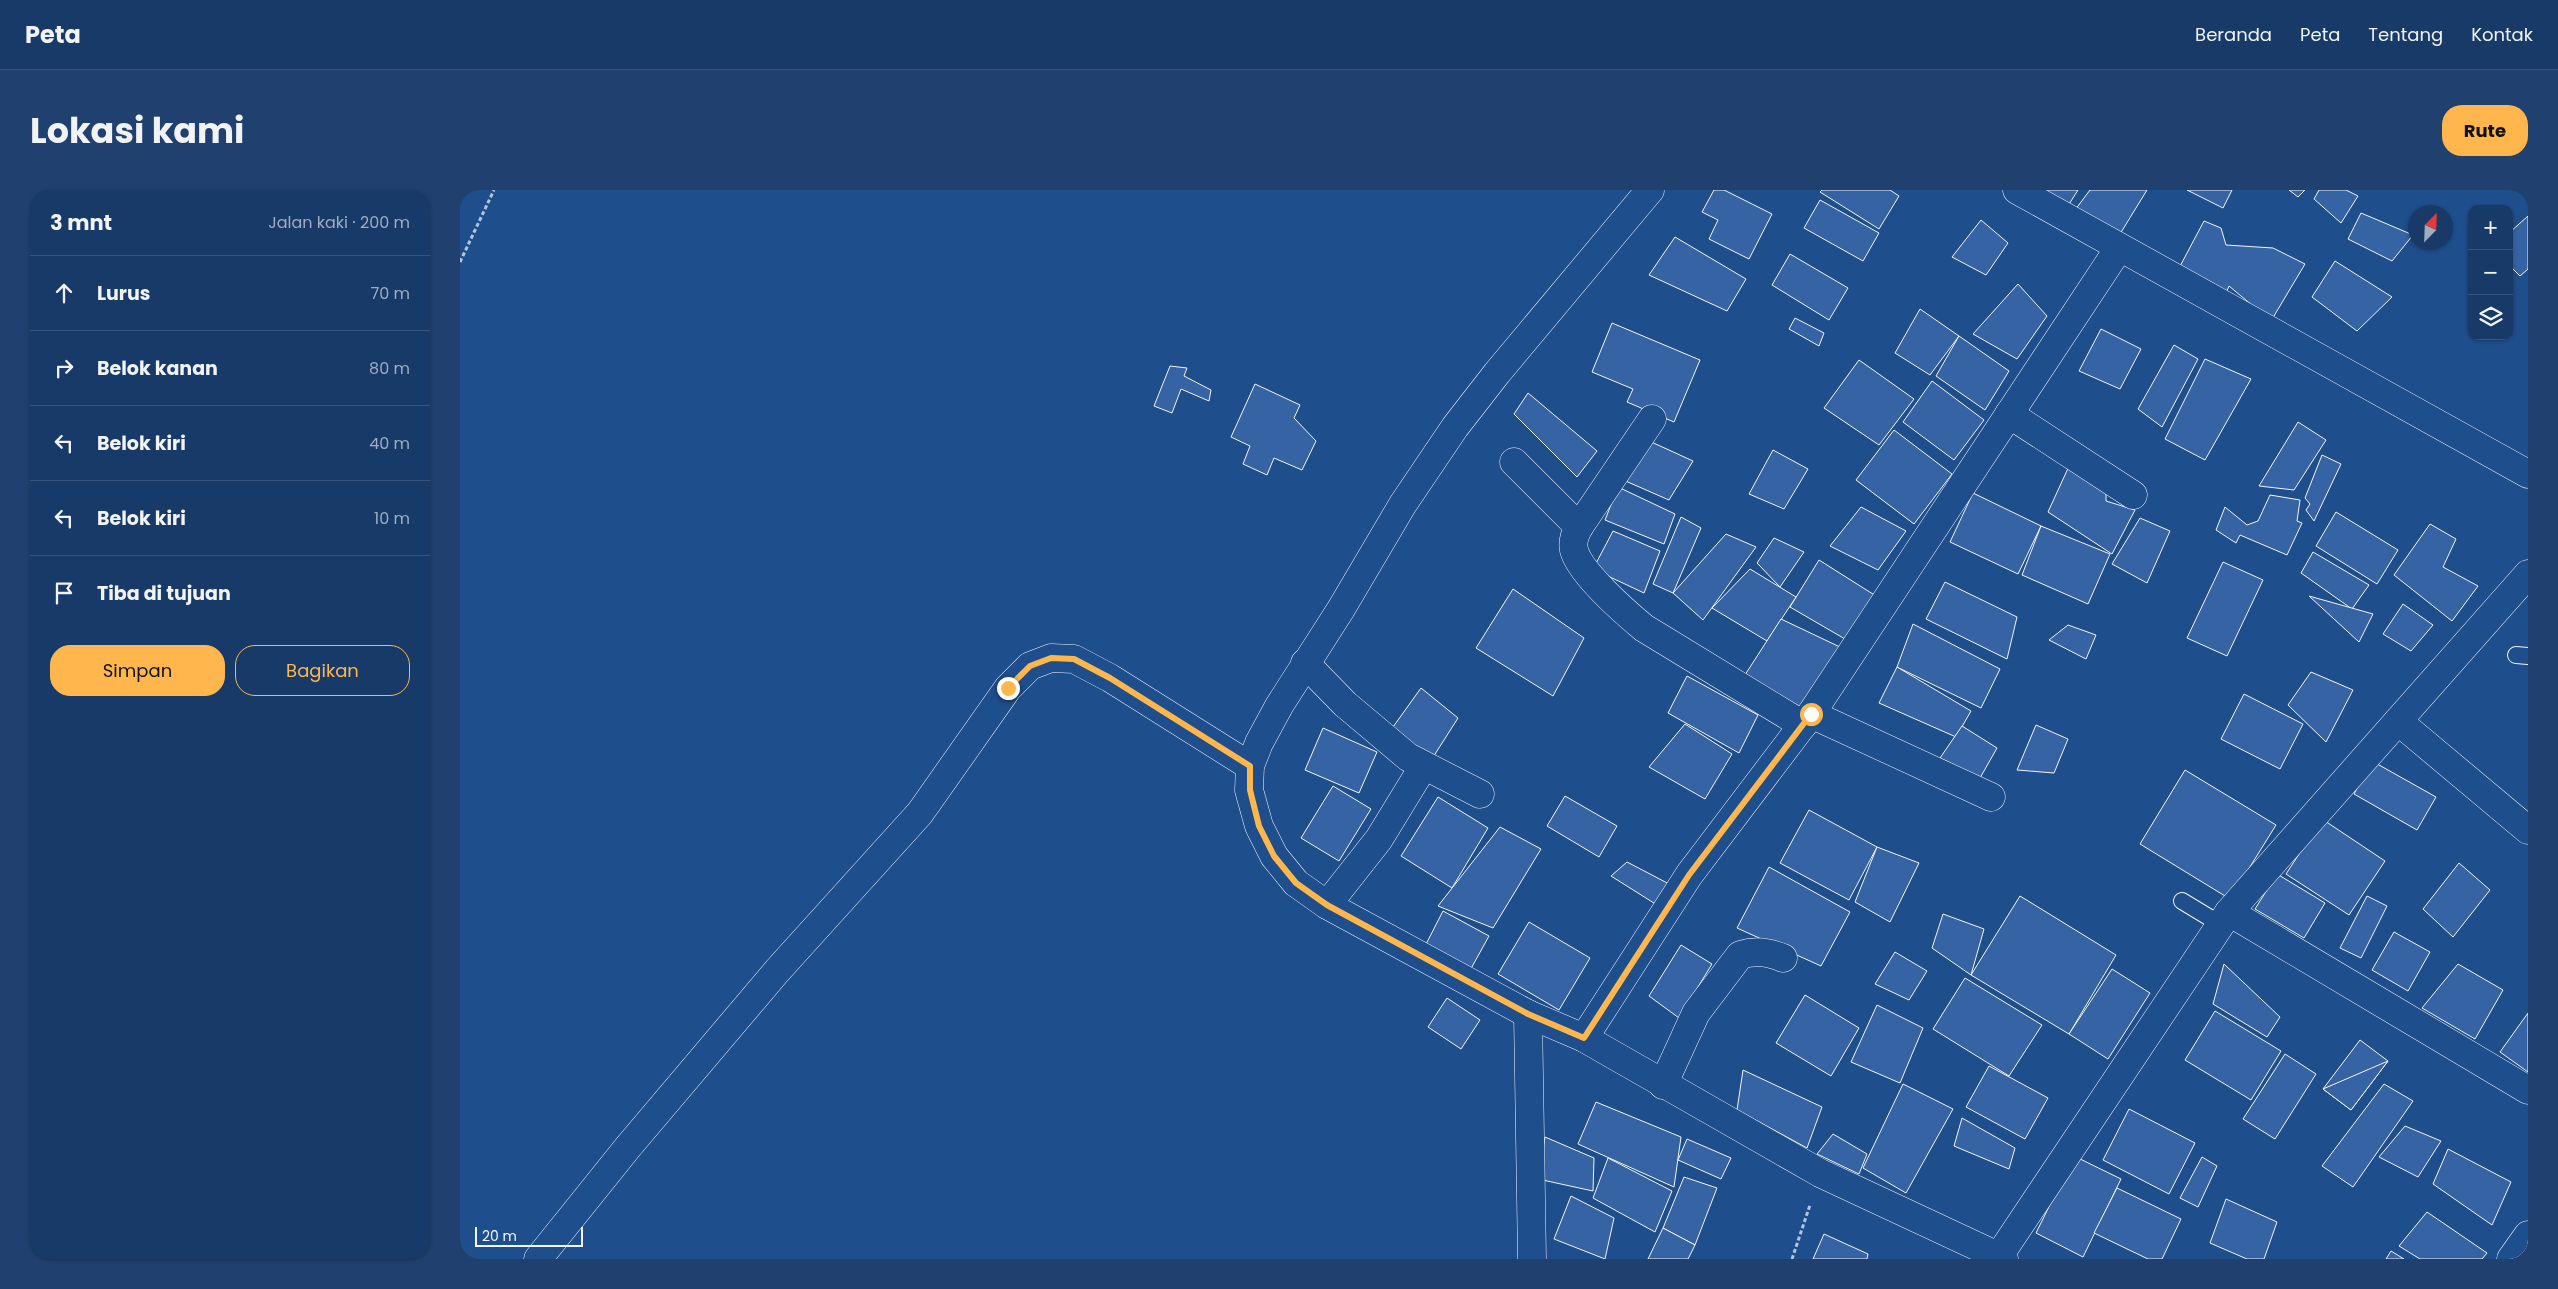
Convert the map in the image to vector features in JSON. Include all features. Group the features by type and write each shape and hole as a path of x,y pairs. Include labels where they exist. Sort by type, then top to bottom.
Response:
{"street":[{"path":"1650,190 1548,310 1455,427 1403,504 1341,608 1305,663 1279,706 1250,766 1250,790 1259,826 1274,856 1296,883 1327,905 1528,1014 1584,1038 1663,1085 1820,1173 2002,1258 2224,918 2528,574"},
{"path":"2017,190 2528,474"},
{"path":"1584,1038 1689,875 1807,719 2119,248"},
{"path":"2009,414 2133,495"},
{"path":"1652,419 1578,527 1574,548 1578,560 1625,612 1664,641 1807,719 1991,797"},
{"path":"1514,462 1578,527"},
{"path":"538,1259 628,1147 777,971 920,813 1008,688 1030,666 1051,658 1074,659 1110,678 1250,766"},
{"path":"1305,663 1345,704 1408,757 1423,767 1480,794"},
{"path":"2398,720 2528,830"},
{"path":"1327,905 1379,839 1423,767"},
{"path":"2224,918 2528,1090"},
{"path":"1663,1085 1696,1013 1740,956 1750,952 1768,952 1783,958"},
{"path":"1528,1014 1532,1259"},
{"path":"2511,1259 2528,1235"}],"lane":[{"path":"2182,901 2224,918"}],"path":[{"path":"460,262 494,190"},
{"path":"1792,1259 1820,1173"}],"building":[{"path":"1714,190 1724,190 1772,214 1749,259 1709,239 1718,220 1702,212"},
{"path":"1822,190 1890,190 1899,196 1879,229 1820,192"},
{"path":"2033,190 2078,190 2066,209"},
{"path":"2090,190 2147,190 2120,234 2075,210"},
{"path":"2187,190 2232,190 2223,208"},
{"path":"2289,190 2305,190 2298,197"},
{"path":"2319,190 2346,190 2358,196 2341,223 2314,199"},
{"path":"1820,200 1879,233 1863,261 1804,228"},
{"path":"2361,213 2408,233 2408,241 2392,261 2348,239"},
{"path":"2528,216 2528,269 2520,276 2513,269 2513,229"},
{"path":"1981,220 2008,243 1986,275 1952,257"},
{"path":"2204,221 2221,228 2226,245 2273,248 2305,264 2271,321 2229,286 2223,300 2178,270"},
{"path":"1675,237 1746,279 1727,311 1649,275"},
{"path":"1790,254 1848,288 1829,320 1772,285"},
{"path":"2335,261 2392,297 2357,331 2312,297"},
{"path":"2018,284 2047,316 2017,359 1973,334"},
{"path":"1920,309 1959,336 1930,375 1895,353"},
{"path":"1795,318 1824,333 1819,346 1789,329"},
{"path":"1612,323 1700,360 1674,422 1627,402 1633,389 1592,372"},
{"path":"2101,329 2141,349 2120,389 2079,371"},
{"path":"1959,336 2009,371 1985,410 1936,376"},
{"path":"2174,345 2198,359 2162,427 2138,409"},
{"path":"2205,359 2251,379 2205,460 2165,439"},
{"path":"1859,360 1914,399 1879,445 1824,408"},
{"path":"1170,366 1187,368 1184,376 1211,390 1209,401 1181,389 1172,413 1154,406"},
{"path":"1932,381 1984,420 1954,460 1903,422"},
{"path":"1255,384 1300,405 1294,418 1316,441 1302,470 1274,458 1267,475 1243,464 1250,446 1231,437"},
{"path":"1528,393 1597,451 1577,477 1514,414"},
{"path":"2298,422 2326,440 2294,490 2259,486"},
{"path":"1894,430 1952,474 1914,524 1856,480"},
{"path":"1647,440 1693,461 1669,500 1621,479"},
{"path":"1773,450 1808,469 1784,509 1749,494"},
{"path":"2322,455 2341,464 2314,521 2306,510 2310,504 2305,498"},
{"path":"2070,464 2106,486 2106,501 2135,510 2112,554 2048,512"},
{"path":"1618,487 1675,514 1664,544 1605,520"},
{"path":"1973,493 2041,526 2018,574 1950,542"},
{"path":"2270,495 2300,500 2297,521 2302,523 2287,555 2240,535 2236,543 2216,530 2225,507 2247,525 2258,521"},
{"path":"1861,507 1906,531 1878,570 1830,546"},
{"path":"2336,512 2398,550 2377,584 2316,546"},
{"path":"1681,517 1701,528 1673,593 1653,584"},
{"path":"2140,518 2170,531 2147,583 2112,564"},
{"path":"2430,524 2456,539 2443,567 2478,586 2452,621 2394,575"},
{"path":"2041,526 2110,554 2088,604 2022,575"},
{"path":"1613,531 1660,551 1644,593 1593,569"},
{"path":"1726,534 1756,547 1703,620 1673,593"},
{"path":"1774,538 1804,552 1780,587 1757,563"},
{"path":"2313,552 2369,585 2352,609 2301,573"},
{"path":"1819,560 1876,596 1845,639 1790,607"},
{"path":"2223,562 2263,580 2227,656 2187,638"},
{"path":"1750,569 1796,597 1767,641 1712,608"},
{"path":"1945,582 2017,617 2007,659 1926,619"},
{"path":"1513,589 1584,638 1553,696 1476,648"},
{"path":"2309,596 2373,614 2359,642"},
{"path":"2403,604 2433,625 2411,651 2383,634"},
{"path":"1781,619 1842,648 1801,711 1743,678"},
{"path":"1913,624 2000,669 1981,708 1897,667"},
{"path":"2068,625 2096,635 2086,659 2049,640"},
{"path":"1897,667 1971,711 1956,737 1879,703"},
{"path":"2311,672 2353,690 2326,742 2288,705"},
{"path":"1687,676 1758,715 1739,753 1668,713"},
{"path":"1421,688 1458,718 1430,762 1388,734"},
{"path":"2244,694 2303,724 2280,769 2221,739"},
{"path":"1685,724 1732,754 1705,799 1649,767"},
{"path":"2036,725 2068,739 2054,773 2017,770"},
{"path":"1962,726 1997,748 1980,778 1940,758"},
{"path":"1323,728 1377,752 1359,793 1305,770"},
{"path":"2372,761 2436,797 2417,830 2354,794"},
{"path":"2185,770 2276,825 2230,899 2140,844"},
{"path":"1333,786 1371,809 1339,861 1301,838"},
{"path":"1565,796 1617,826 1599,857 1547,826"},
{"path":"1438,797 1488,828 1452,888 1401,856"},
{"path":"1809,810 1877,847 1849,900 1780,863"},
{"path":"2322,819 2385,861 2349,915 2286,874"},
{"path":"1500,827 1541,849 1493,928 1438,906"},
{"path":"1877,847 1919,863 1890,922 1855,902"},
{"path":"1627,862 1671,885 1657,905 1611,876"},
{"path":"2459,863 2490,890 2453,937 2423,909"},
{"path":"1769,867 1850,912 1821,966 1737,928"},
{"path":"2277,874 2325,903 2304,938 2255,909"},
{"path":"2020,896 2116,955 2069,1034 1971,975"},
{"path":"2367,896 2387,906 2361,958 2340,948"},
{"path":"1443,911 1489,936 1468,974 1423,950"},
{"path":"1943,914 1984,929 1971,975 1932,948"},
{"path":"1529,922 1590,958 1559,1010 1498,974"},
{"path":"2394,932 2430,952 2408,991 2372,970"},
{"path":"1681,945 1712,964 1679,1018 1649,996"},
{"path":"1895,952 1927,971 1909,1000 1875,984"},
{"path":"2224,964 2280,1017 2267,1037 2213,1004"},
{"path":"2458,964 2503,990 2475,1039 2422,1008"},
{"path":"2112,969 2150,993 2108,1059 2069,1034"},
{"path":"1965,978 2042,1025 2009,1076 1933,1029"},
{"path":"1805,995 1859,1028 1831,1076 1776,1043"},
{"path":"1447,998 1480,1020 1461,1049 1428,1027"},
{"path":"1877,1005 1923,1028 1900,1083 1851,1062"},
{"path":"2215,1011 2281,1051 2251,1100 2185,1060"},
{"path":"2528,1013 2528,1072 2500,1052"},
{"path":"2360,1040 2388,1061 2351,1110 2323,1089"},
{"path":"2285,1054 2316,1074 2275,1139 2243,1119"},
{"path":"2388,1061 2351,1110 2323,1089"},
{"path":"1989,1066 2048,1098 2025,1139 1966,1107"},
{"path":"1743,1070 1822,1107 1807,1148 1737,1110"},
{"path":"1903,1084 1953,1109 1906,1193 1863,1168"},
{"path":"2384,1084 2413,1101 2353,1187 2322,1166"},
{"path":"1596,1102 1681,1137 1674,1187 1578,1144"},
{"path":"2129,1109 2195,1143 2169,1194 2103,1160"},
{"path":"1962,1118 2015,1148 2009,1169 1954,1146"},
{"path":"2405,1126 2441,1141 2418,1177 2379,1157"},
{"path":"1833,1134 1867,1154 1859,1174 1817,1154"},
{"path":"1545,1137 1594,1158 1593,1191 1538,1179"},
{"path":"1687,1139 1731,1158 1721,1179 1678,1160"},
{"path":"2448,1149 2511,1182 2492,1225 2433,1184"},
{"path":"2074,1156 2121,1179 2083,1257 2036,1233"},
{"path":"2202,1157 2217,1166 2198,1207 2180,1198"},
{"path":"1608,1158 1672,1191 1655,1232 1593,1198"},
{"path":"1684,1177 1717,1188 1695,1245 1663,1228"},
{"path":"2117,1188 2181,1219 2162,1259 2148,1259 2094,1233"},
{"path":"1571,1196 1614,1218 1605,1259 1554,1239"},
{"path":"2226,1199 2277,1222 2264,1259 2247,1259 2210,1243"},
{"path":"2427,1212 2487,1253 2482,1259 2420,1259 2399,1246"},
{"path":"1663,1228 1695,1245 1688,1259 1648,1259"},
{"path":"1824,1234 1868,1254 1867,1259 1813,1259"},
{"path":"2391,1251 2404,1259 2386,1259"}],"route":[{"path":"1008,688 1030,666 1051,658 1074,659 1110,678 1250,766 1250,790 1259,826 1274,856 1296,883 1327,905 1528,1014 1584,1038 1689,875 1811,714"}]}
